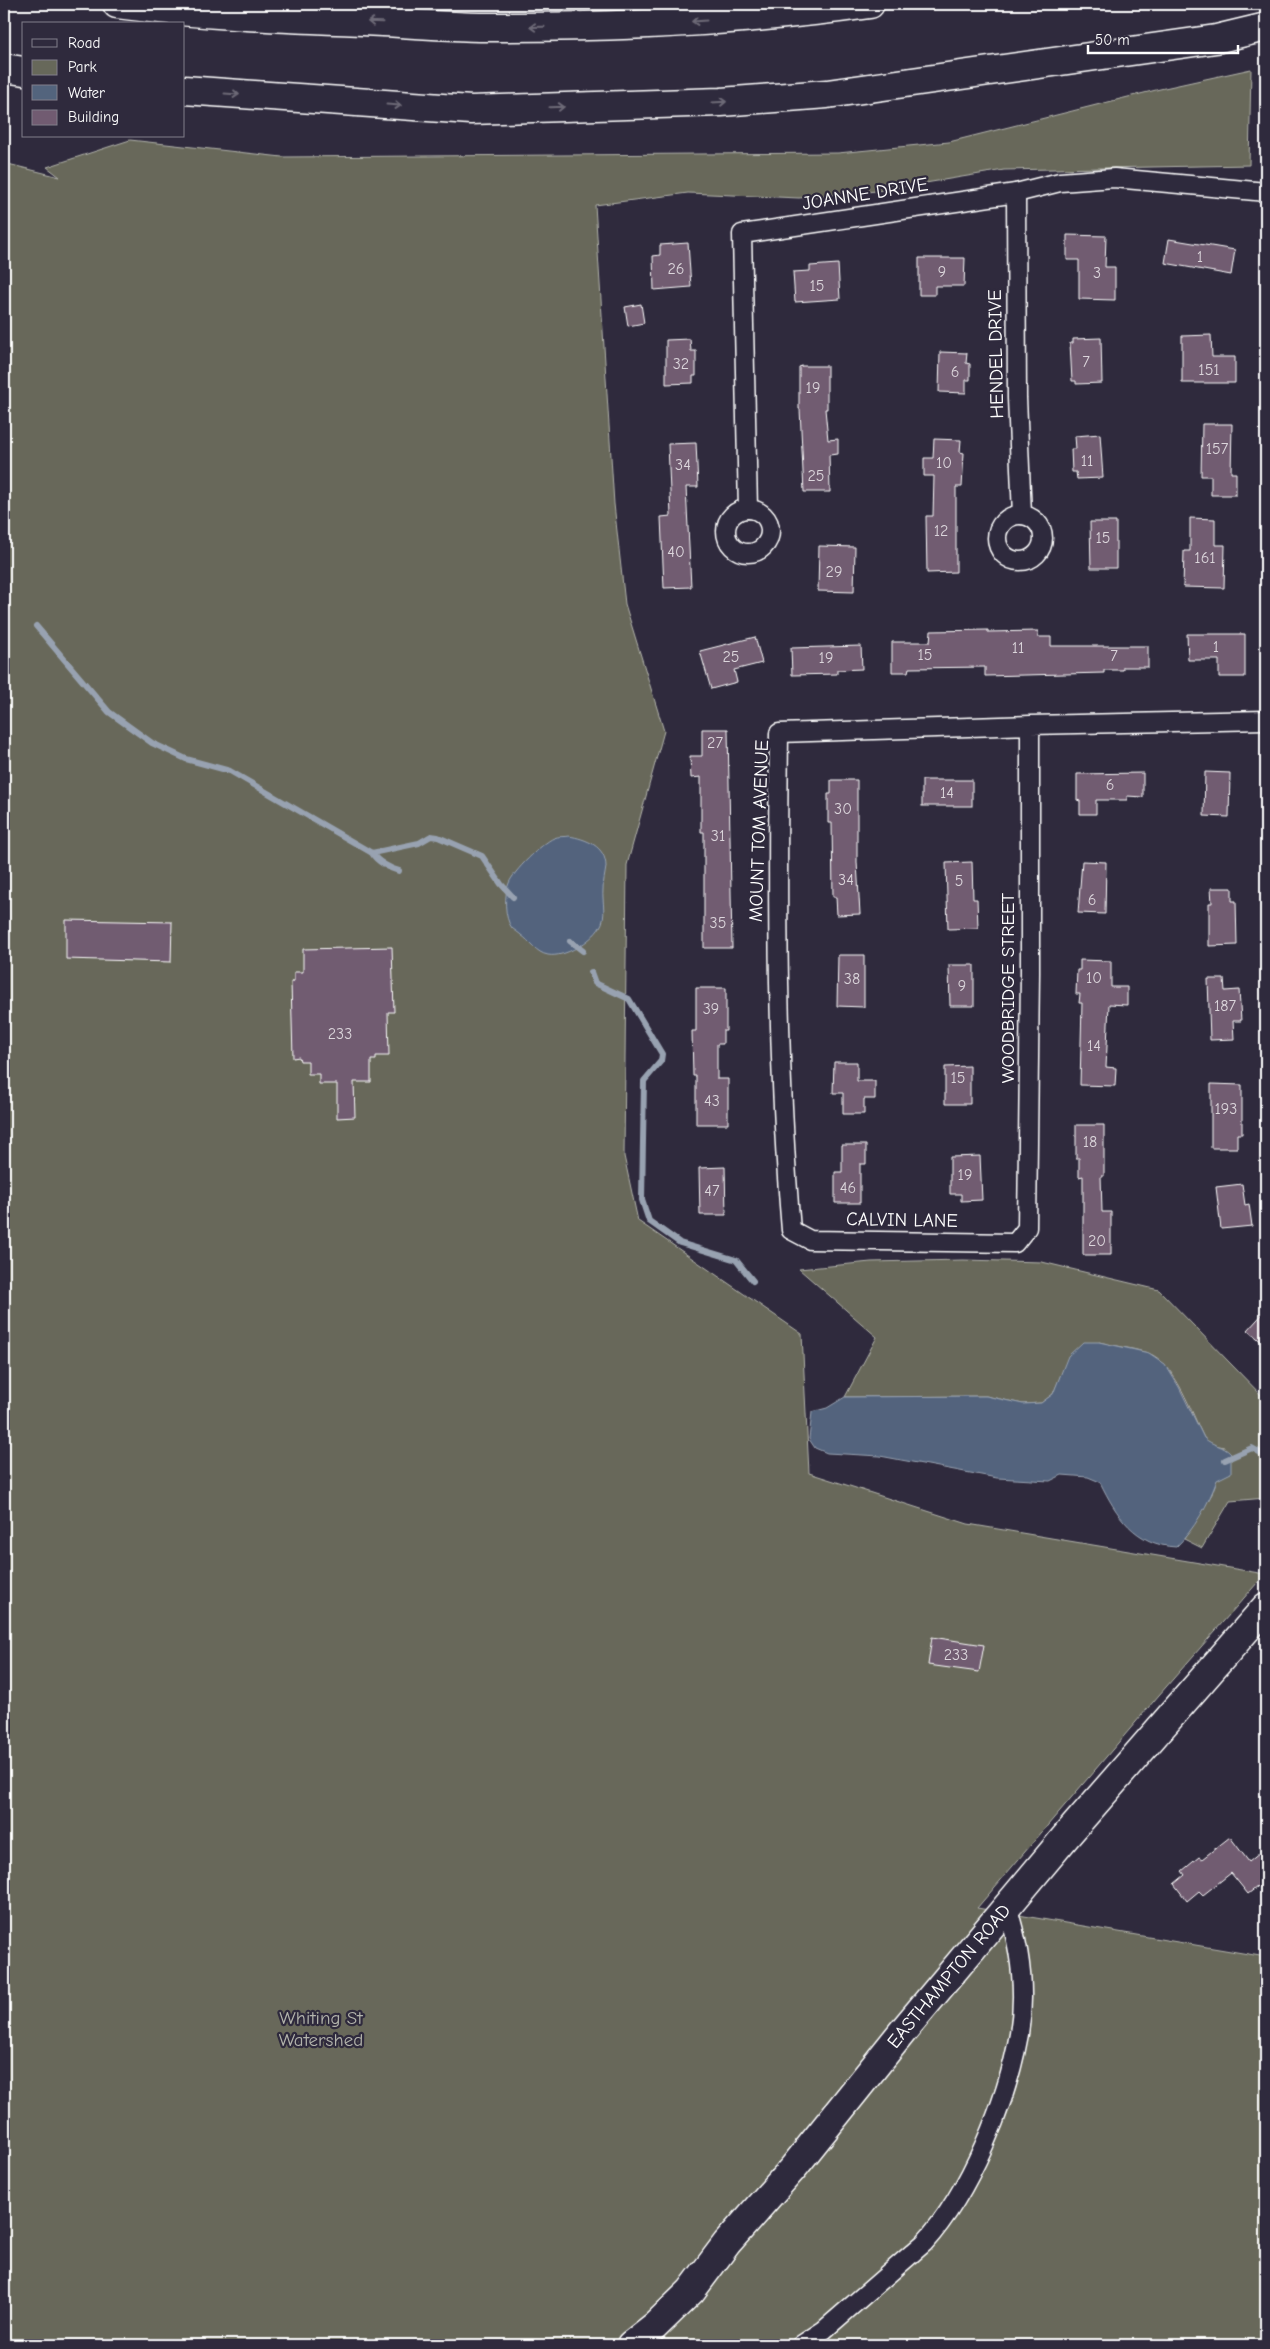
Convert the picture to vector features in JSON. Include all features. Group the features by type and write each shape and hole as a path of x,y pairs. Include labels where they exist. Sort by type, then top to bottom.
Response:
{"main road":[{"path":"117,4 266,17 505,28 650,24 816,12 870,4"},
{"path":"185,90 471,110 721,102 827,94 1216,39 1266,27"},
{"path":"4,68 22,71"},
{"name":"EASTHAMPTON ROAD","path":"631,2345 655,2326 691,2291 728,2243 794,2167 903,2031 1007,1906 1266,1607"}],"street":[{"name":"JOANNE DRIVE","path":"748,509 742,234 1016,193 1060,182 1114,178 1266,192"},
{"name":"HENDEL DRIVE","path":"1016,193 1017,398 1022,516"},
{"name":"MOUNT TOM AVENUE","path":"794,1232 791,1230 783,1140 776,907 778,733 1266,720"},
{"name":"WOODBRIDGE STREET","path":"1011,1243 1015,1243 1027,1228 1030,725"},
{"name":"CALVIN LANE","path":"794,1232 810,1240 1011,1243"},
{"path":"801,2345 824,2330 924,2243 937,2229 979,2159 1004,2090 1019,2033 1021,1981 1019,1956 1017,1939 1007,1906"}],"green space":[{"name":"Whiting St Watershed","path":"1251,69 1249,165 1004,170 877,191 799,198 688,193 595,205 614,504 625,604 664,731 627,865 624,1156 638,1221 802,1334 809,1473 968,1524 1265,1574 977,1908 1266,1957 1266,2345 4,2345 4,163 60,177 47,167 130,140 282,157 838,153 949,142 1160,89"},
{"path":"963,1260 1042,1262 1159,1290 1266,1400 1266,1498 1230,1501 1202,1548 1184,1539 1212,1494 1224,1447 1211,1444 1204,1438 1182,1390 1158,1358 1136,1350 1099,1342 1061,1375 1053,1394 1041,1403 1023,1404 986,1396 845,1397 877,1337 799,1269 871,1262"}],"water":[{"path":"569,836 582,839 594,845 603,854 606,867 603,887 603,919 600,927 585,943 562,954 548,955 537,949 509,924 506,912 506,893 512,878 536,852 554,838"},
{"path":"1083,1342 1099,1342 1149,1353 1165,1364 1179,1387 1204,1438 1231,1454 1231,1473 1217,1480 1200,1516 1189,1533 1176,1547 1149,1541 1138,1534 1120,1517 1100,1482 1088,1477 1062,1475 1050,1481 997,1478 880,1456 827,1453 815,1448 809,1439 812,1412 827,1408 845,1397 986,1396 1023,1404 1041,1403 1053,1394 1068,1356"}],"building":[{"path":"1067,235 1106,236 1105,267 1115,267 1115,300 1079,299 1079,260 1067,260"},
{"path":"1169,239 1235,250 1231,275 1165,263"},
{"path":"688,243 691,287 654,290 653,256 660,255 660,245"},
{"path":"919,258 965,258 964,286 935,286 935,295 919,295"},
{"path":"838,264 840,299 795,302 793,272 810,271 810,266"},
{"path":"641,304 644,323 628,326 625,307"},
{"path":"1211,335 1212,357 1235,357 1235,383 1182,383 1182,336"},
{"path":"1101,338 1102,383 1076,384 1076,381 1072,381 1070,343 1073,343 1073,339"},
{"path":"690,339 691,351 696,351 696,376 693,376 693,383 666,384 666,340"},
{"path":"940,352 967,353 966,363 970,364 970,380 966,380 966,393 939,392"},
{"path":"827,366 827,409 825,409 828,440 838,439 838,454 829,455 830,492 804,492 799,409 799,367"},
{"path":"1202,424 1232,424 1231,473 1236,473 1236,495 1211,495 1211,476 1201,476"},
{"path":"1100,434 1103,478 1077,479 1076,472 1072,472 1071,449 1076,449 1075,436"},
{"path":"934,439 961,440 960,452 964,453 962,487 956,487 956,572 927,573 926,516 933,516 934,476 924,476 924,458 933,458"},
{"path":"696,443 698,487 686,487 691,587 664,588 661,517 671,516 668,444"},
{"path":"1190,518 1215,519 1215,545 1225,545 1224,588 1183,587 1184,551 1190,551"},
{"path":"1090,522 1116,522 1116,568 1091,568"},
{"path":"819,546 855,547 854,592 818,591"},
{"path":"988,630 988,632 1038,631 1038,637 1051,637 1051,646 1148,646 1148,667 1123,667 1123,670 1104,670 1104,673 985,676 985,667 909,668 908,672 892,672 892,642 930,642 931,631"},
{"path":"1187,634 1245,634 1245,677 1219,677 1219,660 1188,660"},
{"path":"755,637 762,663 734,670 737,682 711,689 700,651"},
{"path":"861,646 862,669 837,670 837,674 792,675 791,648"},
{"path":"702,729 728,729 732,948 704,948 704,832 701,832 701,777 691,778 690,756 702,756"},
{"path":"1205,772 1230,773 1229,817 1204,816"},
{"path":"1143,773 1143,797 1127,796 1127,800 1096,800 1096,814 1080,814 1080,801 1077,800 1077,774"},
{"path":"831,780 857,780 857,862 860,914 837,915 836,897 833,897 832,823 828,823 828,794 831,794"},
{"path":"922,780 972,780 972,806 922,806"},
{"path":"1082,861 1106,862 1105,914 1078,913"},
{"path":"972,862 973,899 977,899 978,928 948,929 946,863"},
{"path":"1211,888 1232,888 1232,901 1236,901 1237,945 1209,946 1209,903 1212,903"},
{"path":"66,920 172,922 171,962 66,959"},
{"path":"392,947 394,1012 388,1012 389,1056 376,1056 376,1060 371,1060 371,1082 354,1082 355,1117 337,1118 337,1084 319,1084 319,1074 308,1074 308,1061 300,1061 299,1057 293,1058 291,982 294,981 294,972 303,972 303,949"},
{"path":"838,955 864,955 864,1007 837,1006"},
{"path":"1080,960 1111,961 1111,987 1127,987 1127,1005 1109,1004 1106,1067 1116,1068 1115,1086 1080,1085 1082,1003 1079,1003 1080,994 1076,994 1077,970 1080,970"},
{"path":"949,965 974,965 974,1006 950,1006"},
{"path":"1208,979 1224,979 1225,991 1239,990 1241,1021 1233,1021 1234,1039 1210,1040"},
{"path":"696,988 726,988 726,1031 723,1031 723,1044 717,1044 717,1079 728,1079 728,1124 696,1124 696,1076 693,1076 692,1031 696,1031"},
{"path":"834,1062 857,1062 857,1081 875,1081 875,1099 864,1099 864,1114 843,1114 843,1093 833,1093"},
{"path":"970,1066 970,1104 945,1104 945,1067"},
{"path":"1211,1084 1242,1085 1242,1134 1237,1134 1237,1148 1211,1148"},
{"path":"1076,1125 1104,1125 1104,1176 1101,1176 1102,1212 1111,1212 1111,1255 1083,1255 1083,1176 1079,1177 1079,1158 1076,1158"},
{"path":"842,1145 866,1145 866,1164 860,1164 860,1203 835,1203 835,1172 842,1172"},
{"path":"980,1156 982,1200 961,1201 961,1194 950,1194 950,1157"},
{"path":"725,1167 726,1215 700,1215 699,1168"},
{"path":"1242,1184 1245,1205 1249,1204 1252,1226 1221,1229 1216,1187"},
{"path":"1266,1310 1266,1346 1248,1330"},
{"path":"932,1637 984,1645 979,1672 928,1665"},
{"path":"1230,1837 1249,1862 1266,1848 1266,1880 1248,1894 1231,1873 1203,1895 1199,1891 1187,1901 1174,1884 1185,1875 1182,1871 1199,1857 1202,1859"}],"waterway":[{"path":"36,626 109,712 152,743 186,759 230,771 372,853 419,843 431,836 438,837 482,856 501,884 513,897"},
{"path":"372,853 384,865 399,871"},
{"path":"570,941 583,951"},
{"path":"591,972 595,983 629,999 662,1054 661,1061 644,1081 642,1200 649,1221 680,1243 736,1260 753,1281"},
{"path":"1225,1460 1252,1448 1266,1456"}]}
